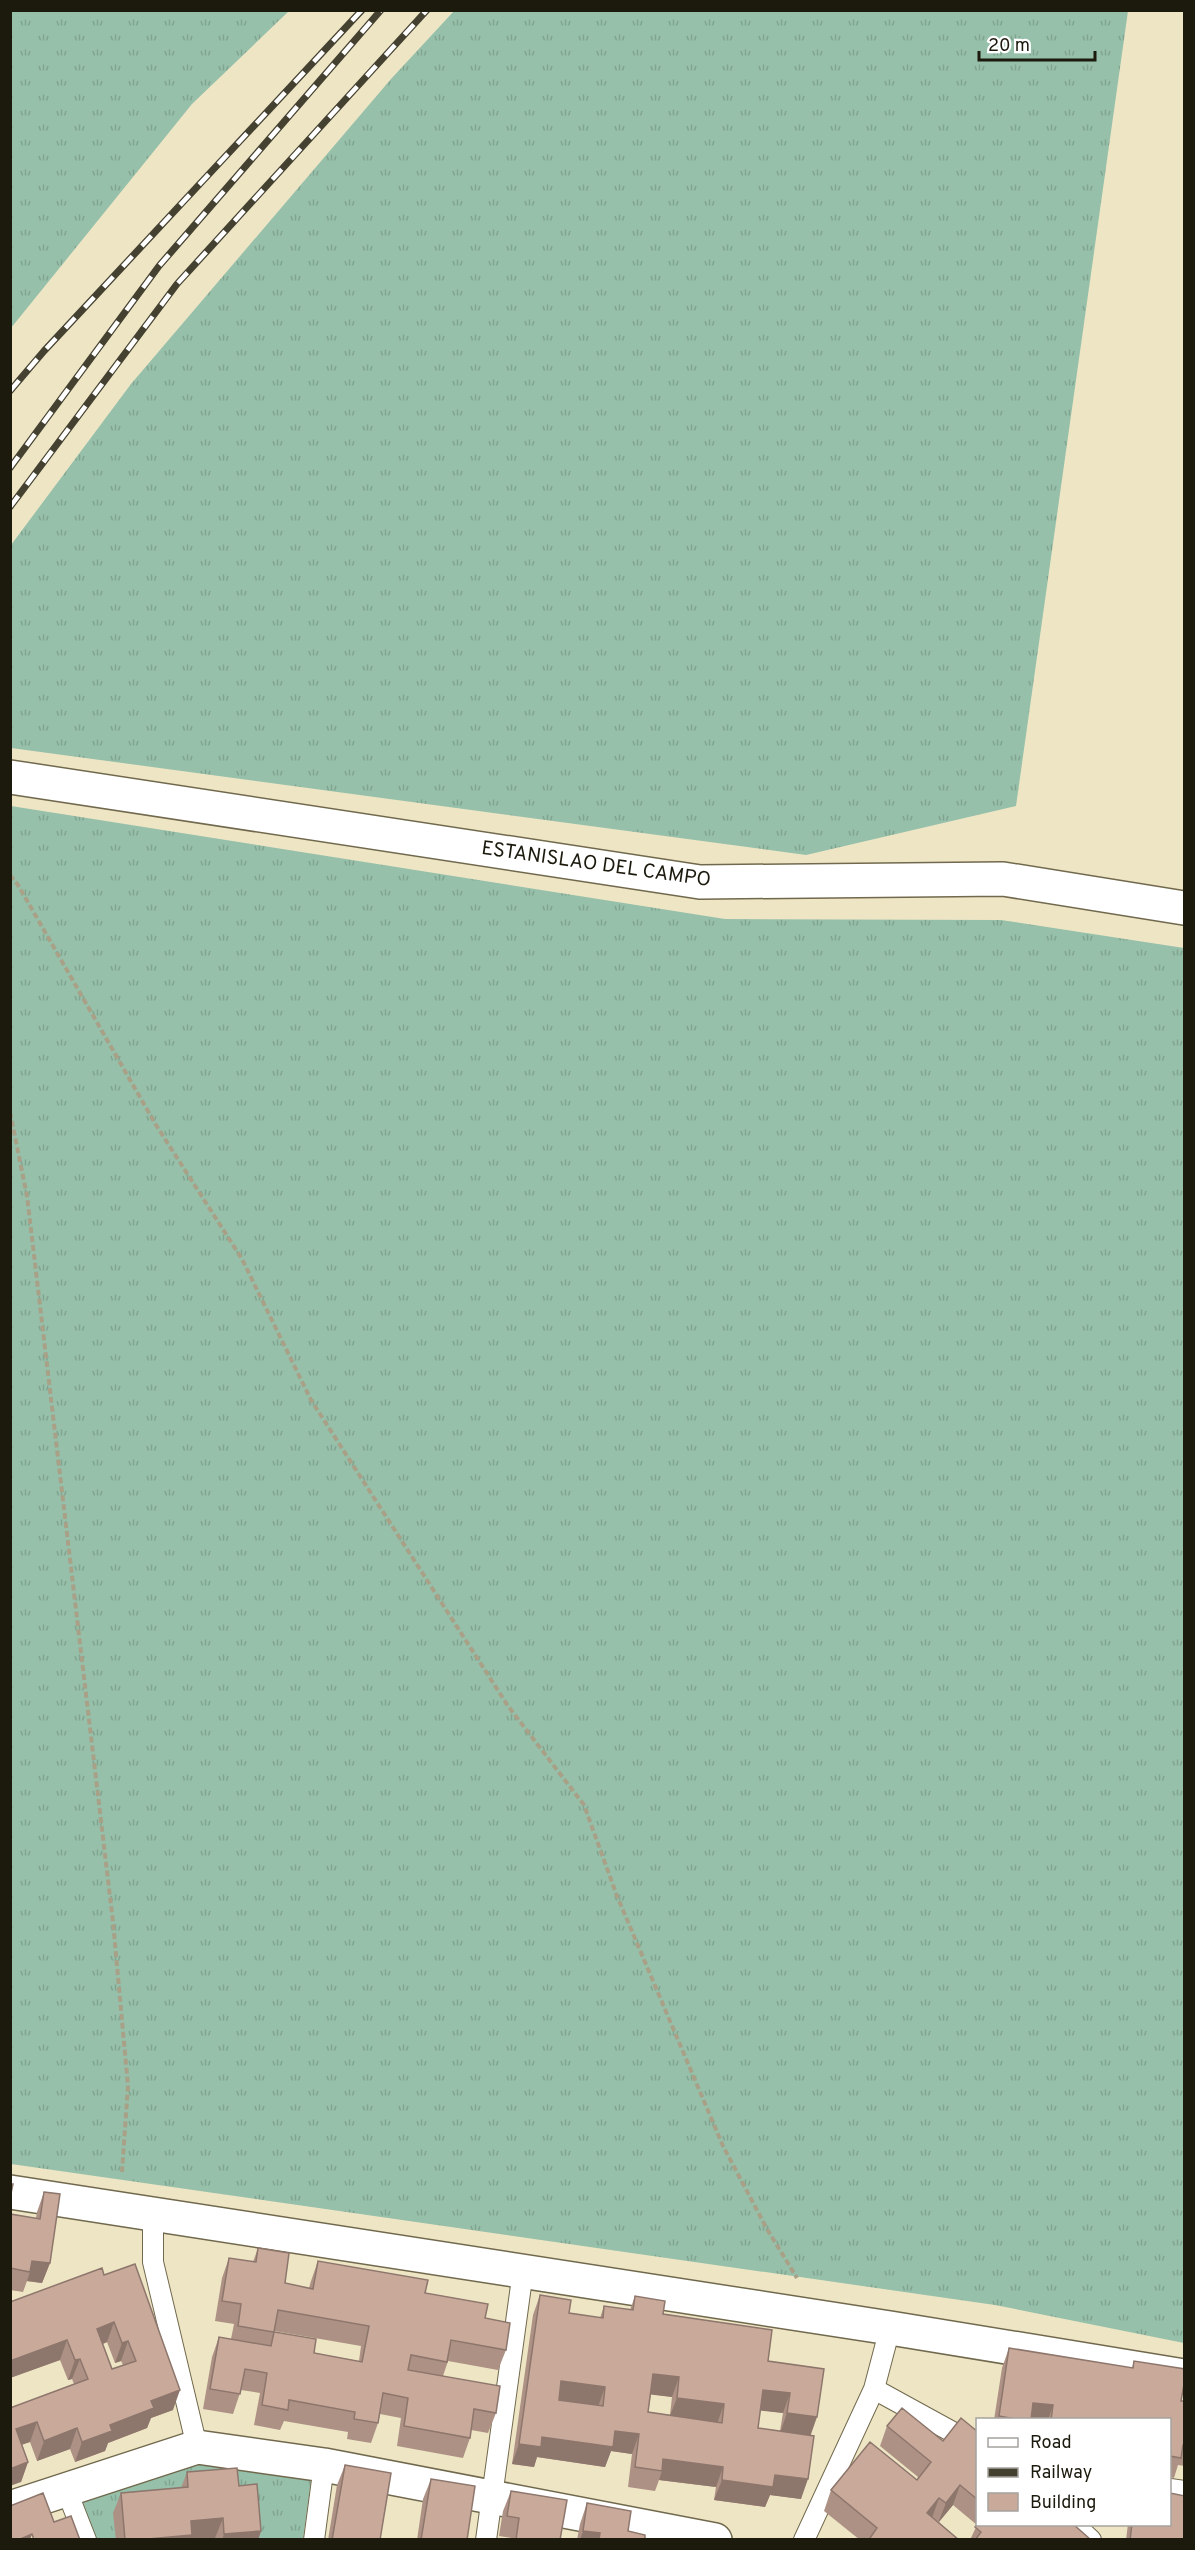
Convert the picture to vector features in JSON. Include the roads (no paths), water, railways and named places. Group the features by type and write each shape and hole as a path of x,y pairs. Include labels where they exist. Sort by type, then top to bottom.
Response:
{"street":[{"name":"ESTANISLAO DEL CAMPO","path":"10,777 700,882 1003,879 1185,908"},
{"path":"10,2192 1185,2376"},
{"path":"10,2508 197,2447 324,2465 493,2496 659,2534 715,2540"}],"lane":[{"path":"153,2215 153,2262 197,2447"},
{"path":"132,2268 153,2262"},
{"path":"486,2540 523,2271"},
{"path":"804,2540 874,2389 890,2328"},
{"path":"874,2389 976,2445"},
{"path":"314,2540 324,2465"},
{"path":"66,2489 86,2540"},
{"path":"1076,2526 1091,2540"}],"railway":[{"path":"10,391 44,351 362,10"},
{"path":"10,468 159,266 381,10"},
{"path":"10,507 177,284 427,10"}]}
